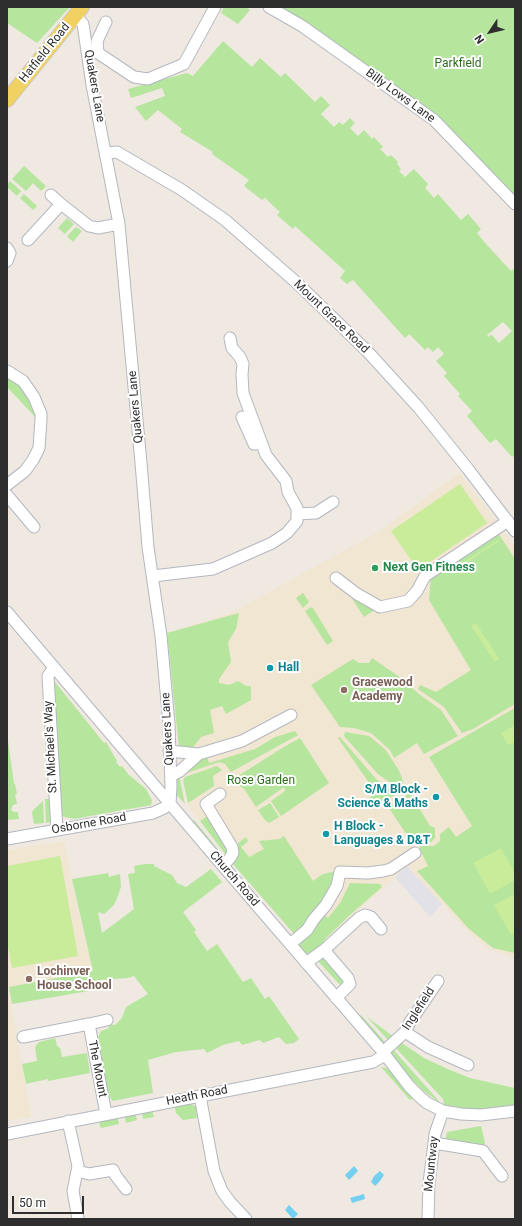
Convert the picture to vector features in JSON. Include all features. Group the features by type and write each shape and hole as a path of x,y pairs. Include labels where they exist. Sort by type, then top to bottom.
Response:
{"main road":[{"name":"Hatfield Road","path":"7,100 79,11"}],"street":[{"path":"106,22 97,41 98,53 134,78 148,79 184,64 216,7"},
{"name":"Billy Lows Lane","path":"268,7 302,26 434,120 515,204"},
{"name":"Quakers Lane","path":"79,11 83,24 92,85 119,224 148,547 161,636 169,724 171,776 170,804"},
{"name":"Mount Grace Road","path":"106,153 116,152 182,190 225,220 297,283 368,352 419,408 515,531"},
{"path":"51,195 89,226 98,228 119,224"},
{"path":"28,240 61,204"},
{"path":"7,248 10,253 7,261"},
{"path":"153,576 213,569 272,543 288,533 297,521 296,508 288,492 286,481 266,455 261,443 243,393 243,364 240,357 232,348 230,338"},
{"path":"7,371 23,381 34,397 41,414 41,420 39,448 33,460 25,471 7,485"},
{"path":"242,417 254,444 261,443"},
{"path":"7,495 34,527"},
{"path":"297,514 316,513 333,502"},
{"path":"336,578 357,594 380,606 408,601 417,591 425,576 508,521"},
{"name":"Church Road","path":"7,612 222,866 384,1054 409,1086 420,1097 443,1111 461,1114 481,1115 515,1111"},
{"name":"St. Michael's Way","path":"54,667 48,676 57,830"},
{"path":"169,751 199,754 242,741 291,715"},
{"path":"171,776 180,771 199,754"},
{"path":"220,794 206,804 232,847 230,858 222,866"},
{"name":"Osborne Road","path":"7,839 153,813 170,804"},
{"path":"290,944 307,930 326,905 337,886 340,872 368,873 391,869 415,853"},
{"path":"306,963 324,950 359,918 365,915 371,917 381,929"},
{"path":"324,950 348,978 350,984 336,998"},
{"name":"Inglefield","path":"384,1054 405,1032 410,1022 438,981"},
{"name":"The Mount","path":"23,1037 106,1020"},
{"name":"The Mount","path":"89,1024 106,1114"},
{"path":"405,1032 428,1047 468,1065"},
{"name":"Heath Road","path":"7,1134 373,1062 384,1054"},
{"path":"200,1096 214,1171 222,1191 246,1219"},
{"name":"Mountway","path":"428,1219 429,1183 435,1134 443,1111"},
{"path":"68,1122 78,1166 73,1191 78,1219"},
{"path":"434,1143 483,1151 502,1176"},
{"path":"78,1171 89,1174 113,1170 126,1189"}],"shaded area":[{"name":"Gracewood Academy","path":"459,473 500,525 515,547 515,958 489,949 470,934 407,866 311,953 230,860 189,807 182,774 167,633 231,613 380,531"},
{"name":"Lochinver House School","path":"64,841 93,971 8,987 31,1117 7,1121 7,850"},
{"path":"407,866 442,904 430,917 395,877"}],"green space":[{"path":"7,7 70,7 37,43 7,23"},
{"path":"224,7 246,7 250,10 238,24 221,13"},
{"name":"Parkfield","path":"277,7 515,7 515,196 460,140 378,73 303,21"},
{"path":"223,41 252,67 260,58 281,77 285,73 315,102 321,96 330,105 321,114 334,127 339,122 343,125 350,118 355,123 350,128 358,136 364,130 372,139 374,137 383,147 380,149 388,157 391,155 398,162 397,164 401,169 399,171 405,177 414,169 428,184 425,188 434,198 438,194 461,220 468,214 481,229 477,233 486,244 511,271 515,268 515,455 512,457 496,439 490,443 467,416 472,411 458,396 460,394 444,376 447,373 436,361 444,354 438,347 433,352 428,347 425,350 409,334 405,338 353,280 347,284 340,278 345,271 295,226 293,229 277,215 280,212 265,198 262,200 244,186 249,180 212,154 213,152 180,132 182,129 158,110 146,121 135,107 165,96 162,88 131,98 128,89 187,73 193,76","holes":["503,322 512,331 499,343 491,334 489,337 487,335"]},
{"path":"24,166 46,186 41,191 33,183 26,191 12,179"},
{"path":"10,181 21,191 17,196 7,187"},
{"path":"24,194 37,206 33,210 20,198"},
{"path":"67,218 74,224 65,234 58,228"},
{"path":"76,227 82,231 73,242 67,236"},
{"path":"7,374 27,391 38,420 7,387"},
{"path":"460,484 487,523 418,570 391,531"},
{"path":"498,533 515,559 515,704 473,729 462,733 444,707 418,689 420,685 436,692 471,670 429,600 431,575"},
{"path":"498,540 499,541 463,565 465,567 455,573 451,567 461,561 462,563"},
{"path":"303,593 309,602 303,608 296,598"},
{"path":"353,595 374,608 373,611 364,617 351,597"},
{"path":"311,607 333,641 327,645 305,611"},
{"path":"239,613 236,629 228,642 231,662 219,679 219,683 229,685 238,681 246,686 251,686 251,700 226,714 222,706 210,710 214,733 201,737 191,750 179,748 167,633"},
{"path":"476,623 499,659 495,662 471,626"},
{"path":"372,658 398,676 441,710 458,736 424,754 417,743 394,758 390,750 371,733 354,728 340,727 311,685 353,659 359,663 369,663"},
{"path":"55,682 104,743 106,742 120,767 122,766 129,775 146,789 152,800 151,805 74,819 60,815 51,686"},
{"path":"515,708 515,953 493,948 469,929 417,871 428,866 419,848 421,846 434,846 440,841 440,834 449,827 456,837 472,826 429,757"},
{"path":"515,725 515,742 508,745 501,733"},
{"path":"295,731 298,735 231,772 225,764 219,762 187,773 186,770 201,758 207,757 209,763 255,749 275,737"},
{"path":"345,732 369,736 385,749 398,769 402,778 404,789 395,786 378,774 344,736"},
{"path":"7,733 14,784 17,794 15,794 17,804 13,805 11,810 18,812 19,819 7,820"},
{"path":"340,737 376,779 397,794 376,804 362,803 376,793 338,738"},
{"name":"Rose Garden","path":"300,738 329,783 281,816 271,801 285,791 284,787 256,807 235,778"},
{"path":"217,766 222,770 213,776 214,786 188,803 183,781 185,777"},
{"path":"179,775 185,804 175,793 176,779"},
{"path":"410,793 430,826 435,828 435,838 431,842 419,840 413,844 387,805 393,804"},
{"path":"45,799 50,799 51,822 46,823"},
{"path":"43,801 44,823 34,824 32,813 33,810"},
{"path":"270,803 279,817 269,823 258,810"},
{"path":"209,815 229,852 226,855 200,821"},
{"path":"194,820 224,857 223,858 192,822"},
{"path":"284,836 313,881 323,874 337,871 334,885 305,928 295,935 231,862 236,845 246,837 248,841 241,847 249,857 264,849 259,841 280,839"},
{"path":"501,848 515,873 515,880 490,894 473,863"},
{"path":"60,856 78,956 12,968 7,941 7,866"},
{"path":"154,864 154,866 172,875 177,883 186,887 211,869 222,882 183,912 196,930 194,932 207,951 217,944 243,982 251,978 265,999 269,996 299,1039 294,1043 286,1044 279,1037 263,1043 260,1040 242,1045 239,1041 223,1045 207,1053 204,1049 176,1052 148,1060 153,1093 113,1101 108,1095 98,1037 101,1031 109,1028 108,1024 115,1025 122,1018 126,1007 148,994 134,976 128,978 100,980 101,989 12,1004 9,987 93,971 72,879 108,873 109,877 120,874 121,887 116,901 104,914 98,912 102,933 134,909 128,874 135,873 134,866"},
{"path":"350,883 380,884 382,887 326,938 315,954 310,957 298,944 323,914 328,918 340,903"},
{"path":"515,894 515,933 511,935 494,905"},
{"path":"325,956 346,979 344,984 341,986 316,959"},
{"path":"361,1015 386,1043 378,1040 359,1017"},
{"path":"367,1017 394,1037 389,1041"},
{"path":"55,1038 57,1046 60,1048 62,1057 87,1053 90,1073 48,1081 48,1079 26,1084 22,1064 37,1061 35,1047 39,1042"},
{"path":"399,1041 424,1058 450,1070 470,1078 515,1088 515,1107 476,1111 457,1109 444,1105 443,1099 393,1045"},
{"path":"391,1047 439,1102 421,1089 407,1074 391,1055"},
{"path":"381,1067 389,1070 414,1098 410,1100"},
{"path":"189,1103 197,1107 197,1118 183,1120 176,1113 174,1105"},
{"path":"152,1110 154,1117 143,1119 142,1112"},
{"path":"135,1112 137,1120 126,1123 124,1115"},
{"path":"117,1116 119,1124 101,1128 99,1123 100,1120"},
{"path":"481,1126 485,1143 484,1146 445,1142 447,1132"}],"water":[{"path":"354,1166 358,1171 349,1180 345,1175"},
{"path":"380,1171 384,1175 375,1186 371,1182 374,1176"},
{"path":"364,1194 365,1199 352,1203 350,1198"},
{"path":"289,1205 298,1214 293,1219 285,1210"}],"place":[{"name":"Next Gen Fitness","path":"375,568"},
{"name":"Hall","path":"270,668"},
{"name":"Gracewood Academy","path":"344,690"},
{"name":"S/M Block - Science & Maths","path":"436,797"},
{"name":"H Block - Languages & D&T","path":"326,834"},
{"name":"Lochinver House School","path":"29,979"}]}
